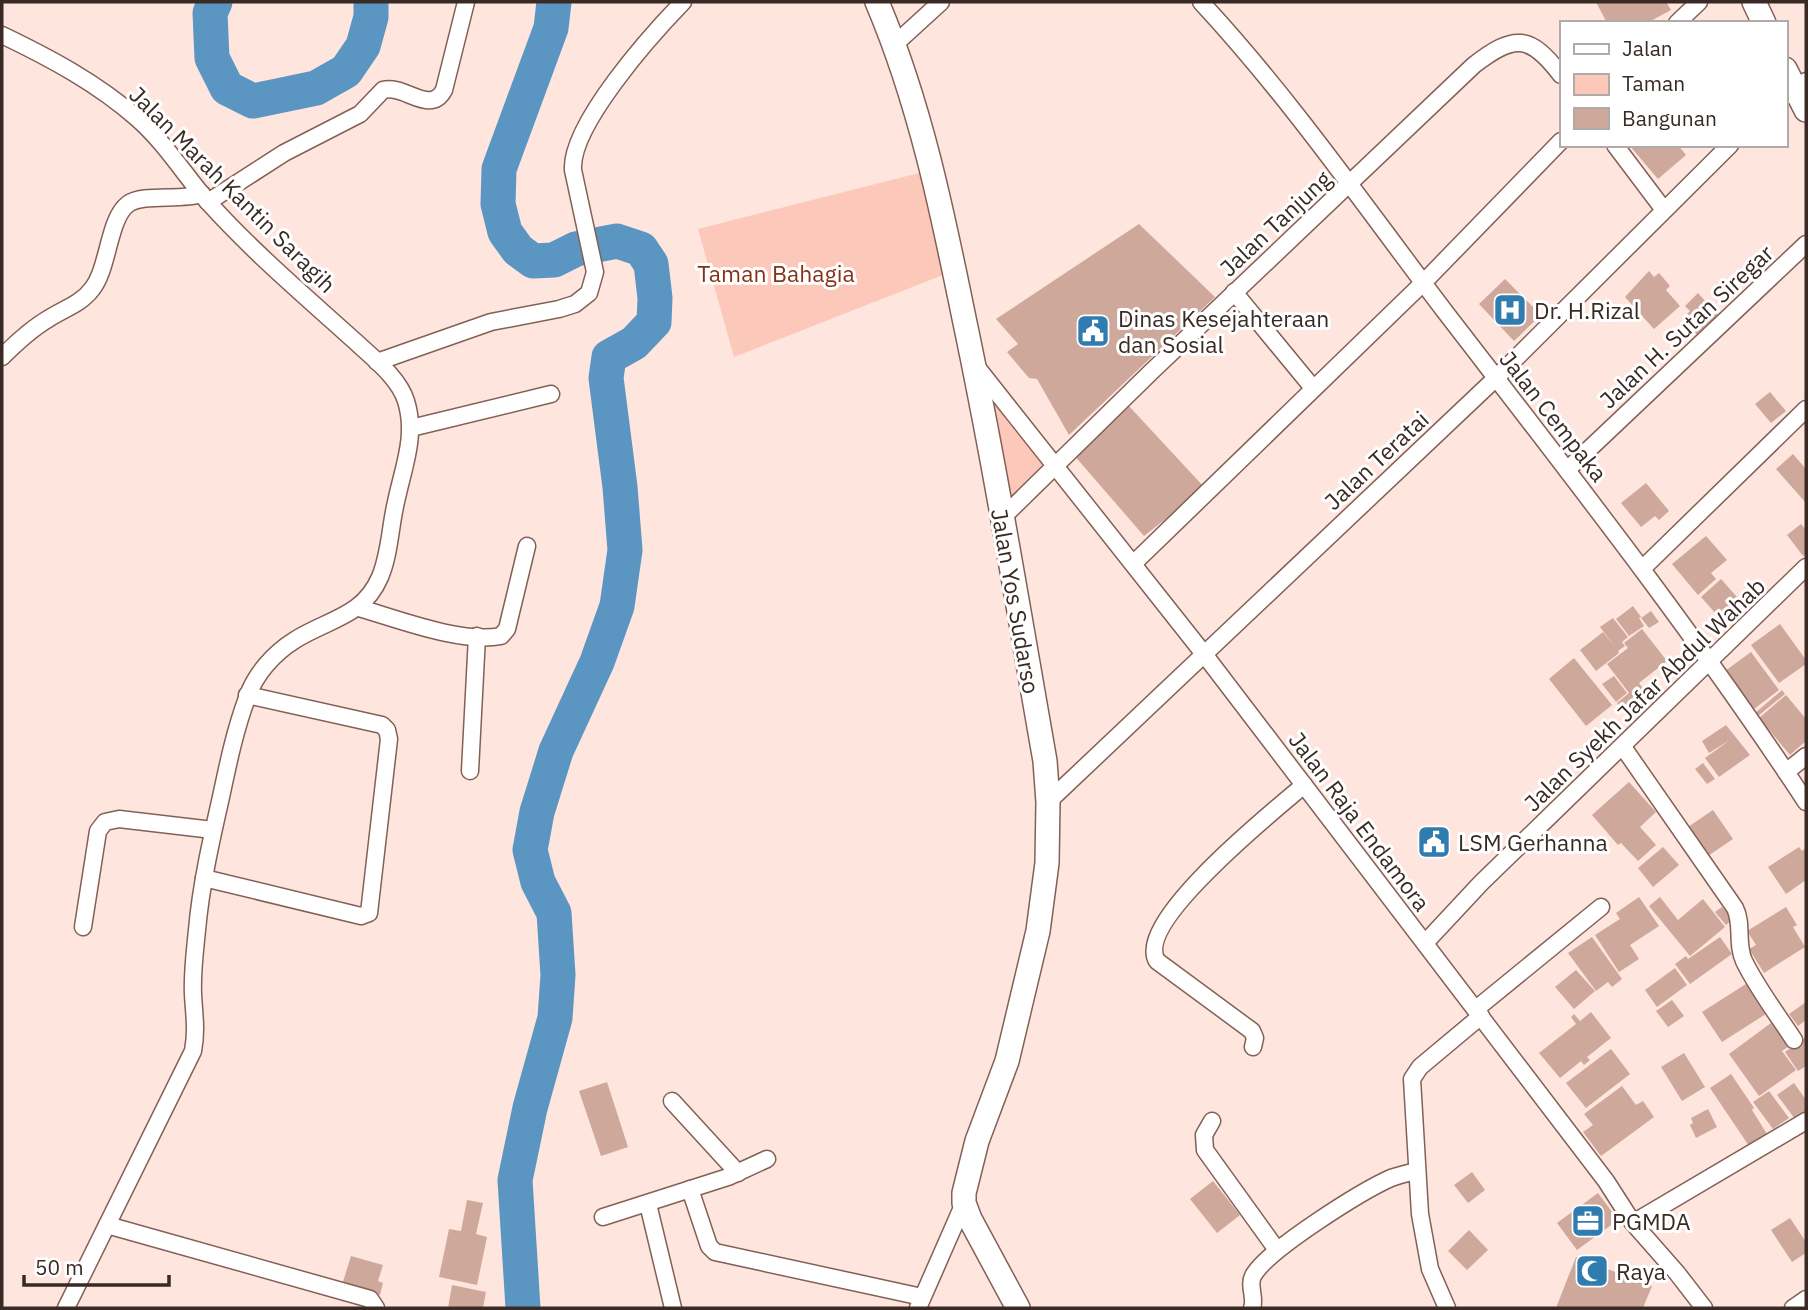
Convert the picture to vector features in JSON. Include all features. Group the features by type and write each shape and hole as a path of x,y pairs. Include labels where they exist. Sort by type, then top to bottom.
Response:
{"street":[{"path":"2,357 32,330 71,306 94,287 101,274 114,229 128,203 146,198 205,198 360,114 383,90 395,89 428,102 437,99 444,90 467,2"},
{"path":"377,362 491,322 575,304 589,293 593,287 595,267 573,170 573,156 592,116 614,84 683,2"},
{"name":"Jalan Yos Sudarso","path":"877,2 895,44 923,131 940,198 1002,519 1045,761 1048,802 1047,863 1038,931 1007,1061 977,1141 967,1177 964,1203"},
{"path":"895,44 941,2"},
{"name":"Jalan Cempaka","path":"1201,2 1273,85 1643,568 1806,802"},
{"path":"1679,21 1699,2"},
{"path":"1754,2 1762,21"},
{"name":"Jalan Marah Kantin Saragih","path":"2,35 58,62 137,118 251,247 377,362 402,390 410,414 410,445 386,560 373,591 359,608"},
{"name":"Jalan Tanjung","path":"1002,519 1234,292 1474,65 1495,49 1517,43 1538,48 1560,74"},
{"path":"1793,84 1806,110"},
{"path":"1133,563 1423,283 1560,142"},
{"path":"1617,147 1664,210"},
{"name":"Jalan Teratai","path":"1048,802 1496,378 1728,147"},
{"name":"Jalan H. Sutan Siregar","path":"1567,470 1806,244"},
{"path":"1234,292 1312,388"},
{"name":"Jalan Raja Endamora","path":"974,364 1204,654 1606,1181 1633,1223 1704,1308"},
{"path":"411,428 551,394"},
{"path":"1643,568 1806,410"},
{"path":"65,1308 193,1051 197,1033 193,993 195,954 204,878 229,761 247,695 262,669 295,640 359,608 437,631 495,637 505,633 527,546"},
{"name":"Jalan Syekh Jafar Abdul Wahab","path":"1424,943 1481,883 1806,567"},
{"path":"470,771 477,636"},
{"path":"204,878 360,916 369,913 389,739 387,730 382,725 247,695"},
{"path":"1623,747 1735,908 1739,915 1743,959 1794,1040"},
{"path":"1787,772 1806,756"},
{"path":"1253,1047 1255,1038 1252,1031 1157,961 1153,952 1154,945 1161,929 1188,891 1222,856 1304,785"},
{"path":"83,927 98,831 105,822 119,818 213,830"},
{"path":"1443,1307 1430,1269 1420,1213 1412,1086 1414,1074 1478,1012 1601,907"},
{"path":"672,1101 738,1173"},
{"path":"1212,1121 1204,1135 1205,1150 1277,1250"},
{"path":"1633,1223 1806,1121"},
{"path":"603,1217 738,1173 767,1159"},
{"path":"1252,1308 1253,1277 1277,1250 1370,1189 1392,1178 1417,1171"},
{"path":"690,1189 709,1246 715,1252 920,1302 964,1203"},
{"path":"648,1203 673,1308"},
{"path":"964,1203 1018,1308"},
{"path":"107,1225 370,1299 376,1308"},
{"path":"1793,1308 1806,1299"}],"green space":[{"name":"Taman Bahagia","path":"923,172 948,273 734,357 698,229"},
{"path":"978,376 1051,465 1004,512"}],"building":[{"path":"1596,2 1666,2 1671,10 1651,21 1606,21"},
{"path":"1631,147 1680,147 1686,155 1658,179"},
{"name":"Dinas Kesejahteraan dan Sosial","path":"1139,224 1215,297 1069,435 1037,379 1029,378 1007,352 1018,344 996,319"},
{"path":"1649,271 1654,277 1659,273 1670,286 1666,290 1680,306 1654,329 1625,297"},
{"name":"Dr. H.Rizal","path":"1505,279 1541,315 1514,341 1479,304"},
{"path":"1698,293 1719,316 1697,335 1682,319 1690,311 1685,306"},
{"path":"1770,392 1786,411 1771,423 1755,404"},
{"path":"1127,404 1205,488 1144,536 1073,454"},
{"path":"1793,454 1806,469 1806,503 1776,469"},
{"path":"1646,483 1669,511 1659,520 1655,516 1641,527 1621,503"},
{"path":"1801,524 1806,530 1806,554 1803,556 1787,535"},
{"path":"1706,536 1727,560 1711,573 1716,579 1698,595 1672,564"},
{"path":"1721,579 1745,606 1725,624 1701,597"},
{"path":"1633,606 1644,626 1629,636 1616,619"},
{"path":"1651,611 1659,622 1649,628 1641,618"},
{"path":"1613,618 1628,637 1622,642 1625,646 1619,653 1596,671 1580,650 1603,632 1616,648 1600,627"},
{"path":"1780,624 1806,660 1806,664 1779,683 1751,645"},
{"path":"1642,629 1667,661 1639,683 1650,698 1626,716 1617,703 1629,693 1607,664 1628,648 1624,643"},
{"path":"1751,652 1779,690 1754,709 1725,671"},
{"path":"1574,658 1612,705 1586,726 1549,679"},
{"path":"1614,676 1627,693 1616,702 1602,684"},
{"path":"1782,690 1785,694 1758,716 1755,713"},
{"path":"1786,695 1806,719 1806,741 1790,755 1759,718"},
{"path":"1726,725 1750,755 1719,777 1705,758 1730,740 1709,753 1702,741"},
{"path":"1703,763 1715,779 1707,784 1695,769"},
{"path":"1629,782 1656,812 1640,827 1656,845 1638,861 1621,843 1618,845 1592,815"},
{"path":"1713,810 1733,839 1708,856 1688,827"},
{"path":"1663,847 1679,865 1653,887 1638,868"},
{"path":"1799,847 1802,851 1806,848 1806,880 1786,894 1768,867"},
{"path":"1639,897 1659,926 1630,945 1639,959 1619,972 1595,935 1620,919 1616,913"},
{"path":"1660,897 1678,920 1703,899 1725,927 1690,956 1649,906"},
{"path":"1722,907 1733,919 1726,925 1715,912"},
{"path":"1786,907 1797,925 1793,927 1805,947 1764,973 1749,949 1756,945 1747,931"},
{"path":"1592,937 1622,979 1612,987 1608,982 1596,991 1568,953"},
{"path":"1720,937 1732,954 1690,984 1675,964 1686,956 1688,959"},
{"path":"1675,968 1687,985 1657,1007 1645,990"},
{"path":"1576,970 1595,991 1574,1009 1555,987"},
{"path":"1749,982 1769,1012 1722,1042 1702,1012"},
{"path":"1672,1000 1684,1016 1668,1027 1656,1011"},
{"path":"1806,1002 1806,1020 1798,1026 1789,1014"},
{"path":"1591,1012 1611,1038 1587,1057 1590,1060 1584,1065 1581,1061 1560,1078 1539,1053 1576,1024 1571,1017 1574,1014 1580,1021"},
{"path":"1771,1023 1788,1047 1782,1051 1796,1070 1759,1096 1729,1054"},
{"path":"1806,1037 1806,1066 1798,1071 1785,1052"},
{"path":"1611,1049 1630,1074 1586,1108 1566,1083"},
{"path":"1684,1053 1705,1087 1682,1101 1661,1067"},
{"path":"1731,1074 1754,1108 1752,1110 1767,1134 1749,1146 1710,1088"},
{"path":"607,1082 628,1147 601,1156 579,1091"},
{"path":"1794,1083 1806,1100 1806,1117 1798,1123 1777,1095"},
{"path":"1622,1086 1636,1105 1643,1101 1654,1117 1601,1156 1583,1132 1593,1125 1584,1114"},
{"path":"1769,1091 1789,1118 1773,1129 1753,1102"},
{"path":"1708,1109 1717,1127 1696,1138 1690,1125 1693,1123 1691,1118"},
{"path":"1472,1172 1485,1190 1468,1203 1454,1185"},
{"path":"1213,1181 1240,1215 1217,1233 1190,1199"},
{"name":"PGMDA","path":"1598,1193 1618,1220 1577,1250 1557,1223"},
{"path":"467,1200 483,1203 476,1234 487,1237 477,1285 439,1277 449,1229 461,1231"},
{"path":"1790,1218 1806,1242 1806,1253 1792,1262 1771,1230"},
{"path":"1469,1230 1488,1250 1467,1270 1448,1251"},
{"path":"351,1256 383,1265 378,1281 383,1283 380,1295 342,1285"},
{"name":"Raya","path":"1576,1257 1652,1286 1643,1308 1556,1308"},
{"path":"452,1285 486,1292 483,1308 448,1308"}],"waterway":[{"path":"215,2 210,13 212,58 227,88 253,101 316,88 346,71 363,46 371,17 371,2"},
{"path":"523,1308 515,1180 530,1108 555,1018 558,975 554,913 538,882 530,850 537,812 556,751 597,662 617,606 625,550 606,378 609,357 634,343 654,322 655,298 651,264 641,249 617,241 576,249 554,260 533,261 518,250 505,232 498,204 499,169 551,28 554,2"}],"place":[{"name":"Dr. H.Rizal","path":"1510,310"},
{"name":"Dinas Kesejahteraan dan Sosial","path":"1093,331"},
{"name":"LSM Gerhanna","path":"1434,842"},
{"name":"PGMDA","path":"1588,1221"},
{"name":"Raya","path":"1592,1271"}]}
